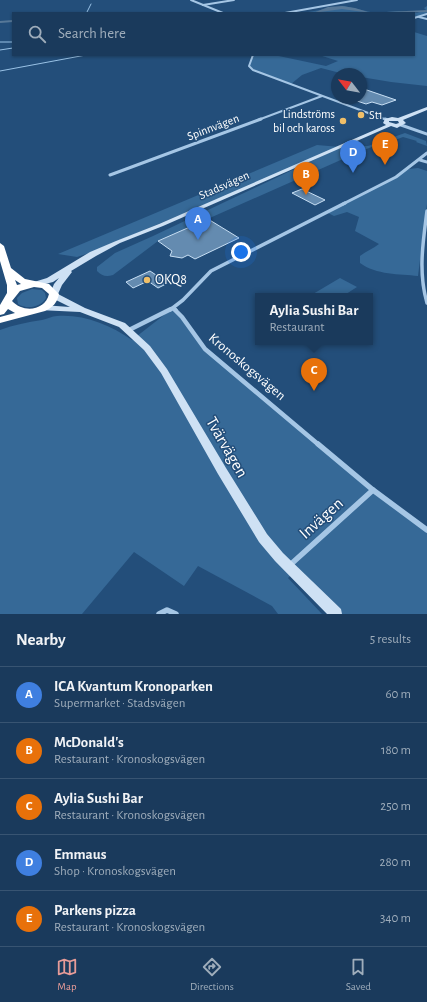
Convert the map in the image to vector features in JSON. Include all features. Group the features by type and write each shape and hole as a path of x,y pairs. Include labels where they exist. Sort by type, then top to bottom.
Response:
{"highway":[{"path":"0,246 12,285 12,293 8,303 0,312"},
{"path":"0,320 17,314 37,310 48,304 54,295 49,288 22,281 8,270"},
{"path":"12,293 18,289 35,284"},
{"path":"8,303 9,306 18,311 37,310"}],"main road":[{"path":"389,122 400,122 427,108"},
{"name":"Stadsvägen","path":"35,284 50,280 69,270 93,254 118,242 168,222 389,122"},
{"name":"Stadsvägen","path":"54,295 58,284 69,270"},
{"name":"Tvärvägen","path":"54,295 82,310 122,324 147,348 164,370 240,502 263,538 288,566 336,614"},
{"name":"Tvärvägen","path":"37,310 82,310"}],"street":[{"path":"191,0 220,12"},
{"path":"203,5 234,0"},
{"path":"291,12 357,0"},
{"path":"415,18 427,14"},
{"path":"419,17 427,19"},
{"path":"253,56 249,66 253,70 389,122"},
{"name":"Spinnvägen","path":"110,175 322,96"},
{"path":"400,122 427,134"},
{"path":"129,330 173,308 190,294 198,282 212,271 396,177 420,160 427,153"},
{"path":"420,160 427,162"},
{"path":"427,211 420,266 427,303"},
{"path":"422,278 427,278"},
{"name":"Kronoskogsvägen","path":"173,308 185,319 197,340 205,349 372,490 427,530"},
{"name":"Invägen","path":"288,566 372,490"},
{"path":"160,614 167,610 176,614"}],"shaded area":[{"path":"344,6 371,12 308,12"},
{"path":"427,6 427,14 415,17 415,13 426,10 424,8"},
{"path":"398,11 408,12 386,12"},
{"path":"415,32 427,36 427,86 367,78 367,68 331,68 331,71 321,68 302,75 291,84 259,73 249,66 253,56 279,56 326,66 338,61 322,56 415,56"},
{"path":"405,133 426,141 427,146 403,137 395,140 398,142 395,144 388,141 361,151 158,241 113,275 102,275 97,271 97,267 115,253 324,155 89,253 77,257 58,254 317,145 340,147 368,146"},
{"path":"418,168 427,171 427,204 418,276 381,272 366,267 360,263 360,256 379,244 355,231 359,217 347,212 334,216 328,213 409,169"},
{"path":"340,278 357,287 348,293 315,293"},
{"path":"32,289 42,290 45,293 46,298 44,301 34,307 25,307 18,304 17,298 22,293"},
{"path":"173,308 197,340 373,490 427,530 427,614 334,614 294,572 288,578 322,614 278,614 272,606 198,566 184,586 134,552 82,614 0,614 0,330 53,316 67,316 87,319 106,325 132,340"}],"building":[{"path":"367,90 396,100 382,105 372,102 367,104"},
{"path":"302,189 325,200 315,205 292,193"},
{"path":"208,219 239,238 195,259 188,255 182,258 170,256 172,251 158,241"},
{"name":"OKQ8","path":"150,271 168,283 158,288 148,281 133,288 126,282"}],"waterway":[{"path":"87,12 91,4"},
{"path":"317,12 335,8 355,9 366,12"},
{"path":"406,12 427,11"},
{"path":"0,22 12,21"},
{"path":"0,42 12,42"},
{"path":"0,50 12,48"},
{"path":"0,71 81,56"}],"place":[{"name":"St1","path":"361,115"},
{"name":"Lindströms bil och kaross","path":"343,121"},
{"name":"Parkens pizza","path":"385,165"},
{"name":"Emmaus","path":"353,173"},
{"name":"McDonald's","path":"306,195"},
{"name":"ICA Kvantum Kronoparken","path":"198,240"},
{"name":"OKQ8","path":"147,280"},
{"name":"Aylia Sushi Bar","path":"314,391"}]}
